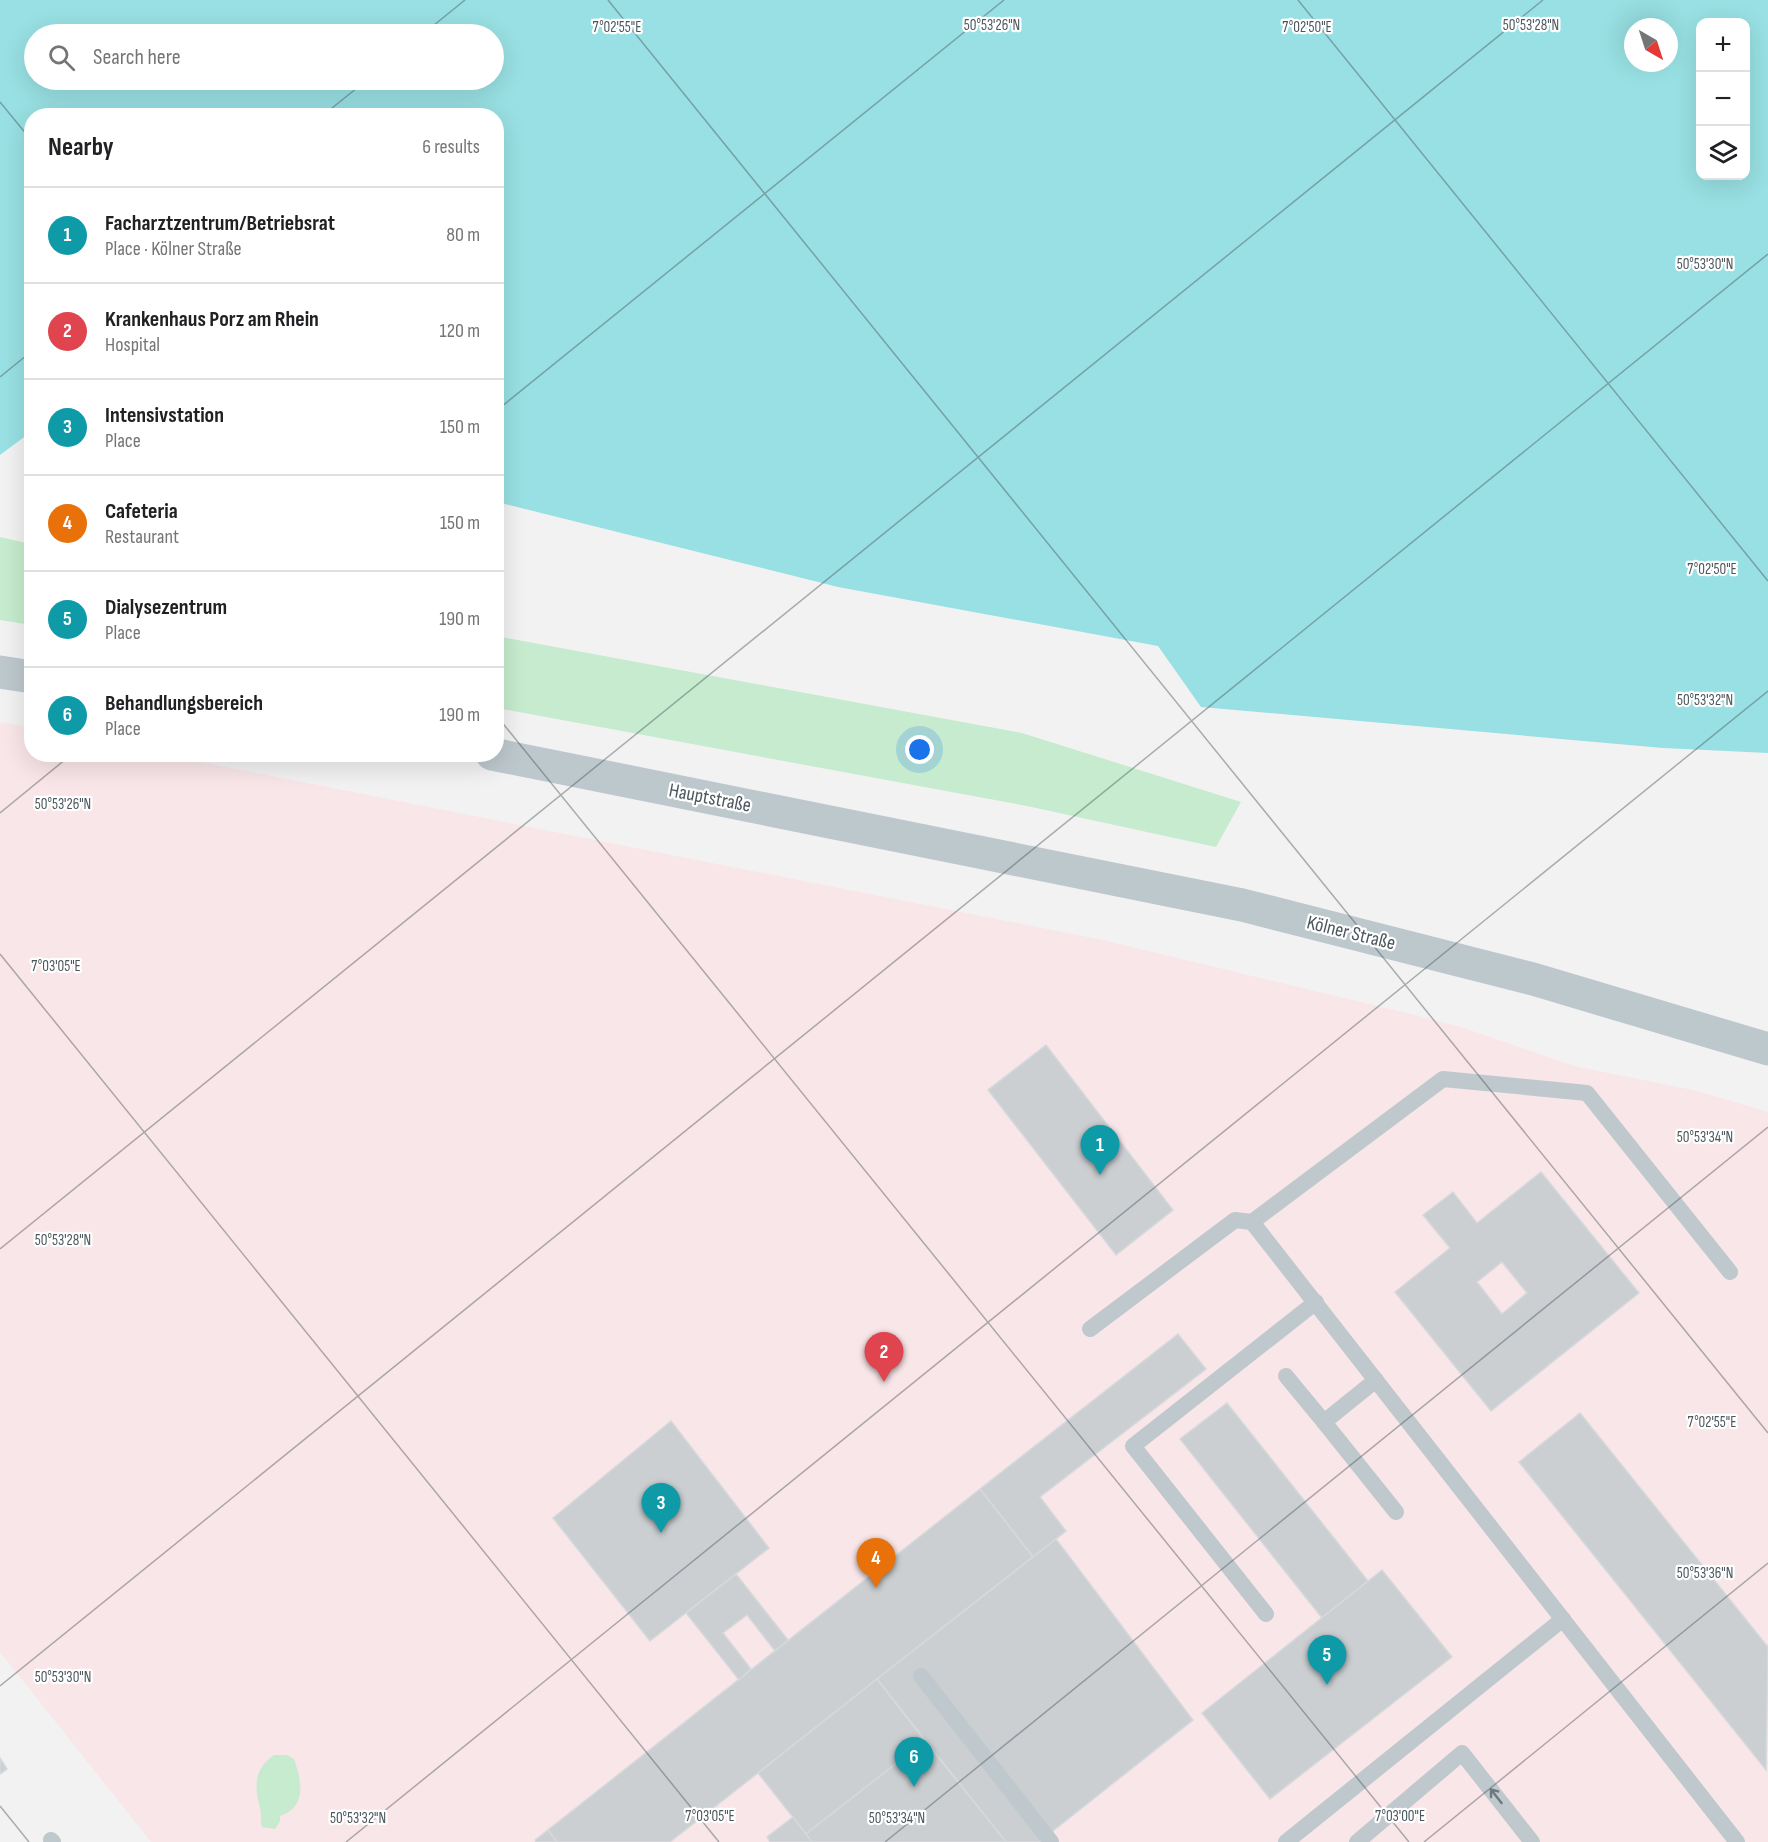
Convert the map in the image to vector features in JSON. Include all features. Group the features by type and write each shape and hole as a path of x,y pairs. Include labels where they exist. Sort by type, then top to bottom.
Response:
{"main road":[{"path":"0,672 24,676"},
{"name":"Hauptstraße","path":"504,756 928,842"},
{"name":"Kölner Straße","path":"928,842 1242,905 1533,979 1768,1049"}],"lane":[{"path":"1090,1329 1235,1220 1252,1222 1443,1079 1587,1093 1730,1272"},
{"path":"1252,1222 1737,1842"},
{"path":"1266,1614 1133,1446 1316,1302"},
{"path":"1286,1376 1396,1512"},
{"path":"1324,1422 1376,1380"},
{"path":"1286,1842 1563,1619"},
{"path":"921,1676 1049,1839"},
{"path":"1357,1842 1462,1753 1532,1842"}],"shaded area":[{"path":"0,722 24,727 24,762 200,762 1103,940 1415,1015 1461,1027 1574,1066 1698,1091 1768,1112 1768,1842 151,1842 0,1652"}],"green space":[{"path":"0,537 24,542 24,624 0,620"},
{"path":"504,637 1022,733 1241,802 1216,847 1027,806 504,709"},
{"path":"274,1755 287,1755 294,1759 300,1784 295,1806 280,1816 275,1829 262,1827 257,1785 259,1772 267,1760"}],"water":[{"path":"0,0 1768,0 1768,753 1663,748 1201,707 1158,646 838,587 504,504 504,108 24,108 24,437 0,455"}],"building":[{"path":"1046,1045 1173,1210 1116,1255 988,1090"},
{"path":"1541,1172 1639,1293 1491,1411 1395,1292 1450,1248 1423,1215 1453,1192 1477,1223","holes":["1502,1262 1527,1293 1502,1314 1477,1282"]},
{"path":"1178,1334 1206,1369 1040,1497 1066,1531 1033,1557 980,1489"},
{"path":"1227,1403 1368,1581 1322,1618 1180,1439"},
{"path":"1580,1413 1768,1647 1766,1770 1519,1462"},
{"path":"671,1421 769,1548 650,1641 553,1518"},
{"path":"980,1489 1033,1557 670,1842 557,1842 548,1830"},
{"path":"1056,1539 1193,1720 1039,1842 1006,1842 877,1679"},
{"path":"1382,1570 1452,1657 1270,1799 1202,1713"},
{"path":"736,1574 788,1640 775,1651 747,1615 723,1633 751,1669 739,1680 686,1613"},
{"path":"877,1679 925,1741 806,1834 758,1773"},
{"path":"925,1741 1006,1842 812,1842 806,1834"},
{"path":"0,1758 7,1769 0,1774"},
{"path":"793,1817 812,1842 770,1842 767,1837"},
{"path":"548,1830 557,1842 536,1842 535,1840"}],"place":[{"name":"Facharztzentrum/Betriebsrat","path":"1100,1175"},
{"name":"Krankenhaus Porz am Rhein","path":"884,1382"},
{"name":"Intensivstation","path":"661,1533"},
{"name":"Cafeteria","path":"876,1588"},
{"name":"Dialysezentrum","path":"1327,1685"},
{"name":"Behandlungsbereich","path":"914,1787"}]}
